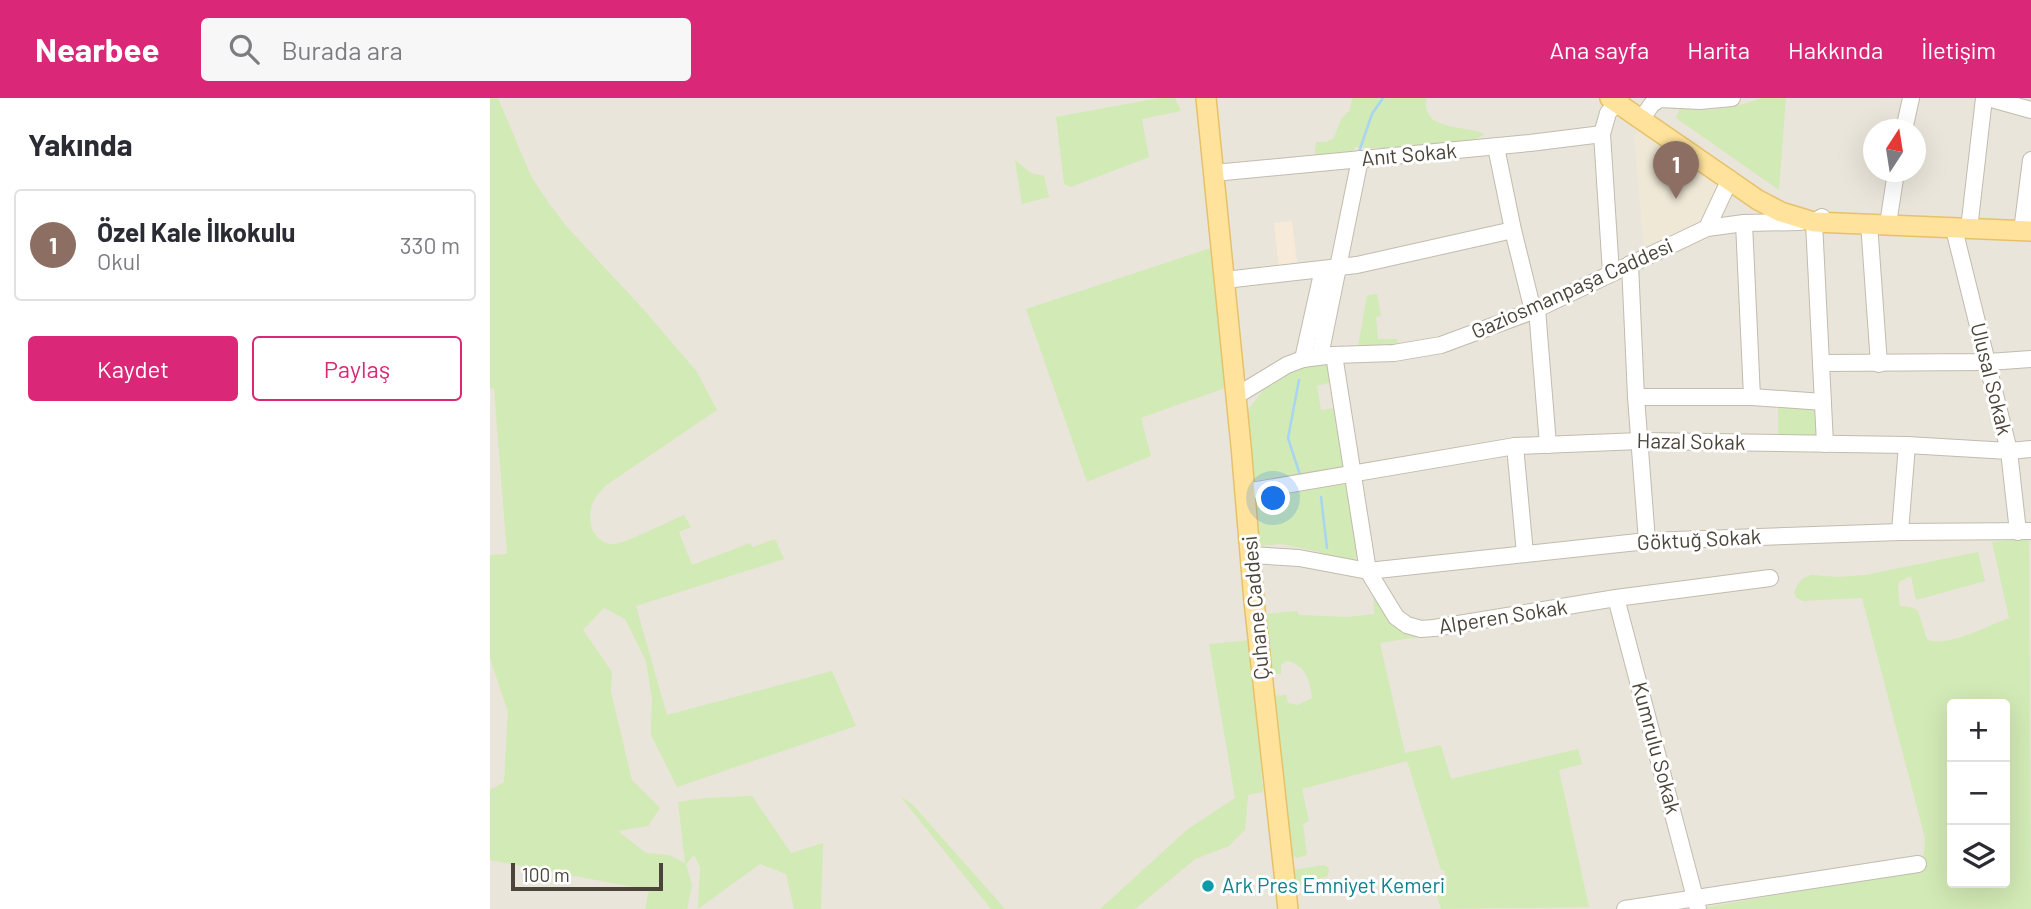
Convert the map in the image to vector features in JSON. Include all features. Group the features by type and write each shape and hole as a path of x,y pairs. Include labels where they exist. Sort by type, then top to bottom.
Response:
{"main road":[{"name":"Çuhane Caddesi","path":"1206,98 1254,601 1288,909"},
{"path":"1629,104 1772,208 1820,218 1873,223 2027,231"},
{"path":"1629,104 1750,181 1820,218"}],"street":[{"path":"1611,273 1602,134 1605,118 1629,104 1660,99 1732,98"},
{"path":"1906,119 1911,98"},
{"path":"1961,229 1991,99 2031,110"},
{"name":"Anıt Sokak","path":"1214,173 1496,147 1602,134"},
{"path":"1496,147 1513,230 1535,310 1548,445"},
{"path":"1251,555 1299,558 1368,572 1353,472 1319,357 1330,268 1360,159"},
{"path":"2027,231 2031,160"},
{"path":"1707,228 1730,179"},
{"path":"1879,364 1873,223 1891,182"},
{"path":"1820,218 1825,444"},
{"name":"Gaziosmanpaşa Caddesi","path":"1236,396 1287,365 1319,357 1426,349 1475,334 1535,310 1707,228 1820,218"},
{"path":"1744,223 1752,397"},
{"name":"Ulusal Sokak","path":"1961,229 2024,531"},
{"path":"1225,280 1330,268 1513,230"},
{"path":"1630,264 1636,397 1647,541"},
{"path":"1822,363 1988,362 2031,359"},
{"path":"1636,397 1752,397 1823,402"},
{"name":"Hazal Sokak","path":"1245,492 1515,446 1640,440 1908,445 2009,451 2031,449"},
{"path":"1900,532 1908,445"},
{"path":"1515,446 1525,554"},
{"name":"Göktuğ Sokak","path":"1368,572 1647,541 1900,532 2024,531"},
{"name":"Alperen Sokak","path":"1368,572 1396,617 1407,625 1422,629 1616,598 1770,578"},
{"name":"Kumrulu Sokak","path":"1616,598 1697,904"},
{"path":"1625,909 1697,904 1919,864"}],"shaded area":[{"path":"490,98 2031,98 2031,909 490,909"},
{"path":"1640,127 1720,180 1702,221 1644,249 1634,137"},
{"path":"1292,221 1298,268 1279,270 1274,223"}],"green space":[{"path":"490,98 498,98 531,176 548,202 567,227 697,372 717,410 605,486 591,509 590,519 594,532 602,541 614,544 684,515 691,527 679,532 692,565 750,543 753,547 775,539 784,559 636,606 667,715 832,671 856,726 677,787 651,735 652,699 646,661 625,619 604,608 583,630 612,672 611,692 632,780 660,808 648,826 618,831 646,853 669,855 685,863 678,802 752,796 791,853 823,843 821,909 794,909 786,874 760,864 698,909 700,867 694,855 686,864 692,885 687,909 645,909 649,890 490,860 490,790 504,782 508,712 490,659 490,555 507,554 494,389 490,388"},
{"path":"1159,98 1175,98 1181,111 1142,119 1149,157 1071,187 1064,184 1056,117"},
{"path":"1352,98 1427,98 1426,108 1435,121 1484,134 1463,142 1444,145 1355,147 1352,158 1318,155 1315,153 1316,142 1326,142 1334,138 1341,119 1350,110"},
{"path":"1761,98 1786,98 1779,190 1676,118 1680,108 1721,109"},
{"path":"1015,160 1031,173 1044,176 1049,197 1022,204"},
{"path":"1211,248 1225,388 1141,418 1151,456 1087,482 1026,309"},
{"path":"1377,294 1381,316 1376,317 1378,339 1397,339 1398,345 1358,347 1367,295"},
{"path":"1329,365 1332,382 1317,386 1321,410 1336,408 1343,466 1252,481 1244,415 1270,381 1298,368"},
{"path":"1778,404 1817,407 1818,436 1778,436"},
{"path":"1349,482 1359,553 1353,563 1319,556 1320,552 1281,544 1258,546 1252,501"},
{"path":"2029,538 2031,909 1696,909 1919,870 1923,865 1925,838 1862,598 1803,601 1794,593 1802,579 1811,575 1865,575 1978,552 1985,581 1916,600 1911,576 1899,582 1900,606 1918,611 1927,639 1935,641 1955,639 2009,618 1992,542"},
{"path":"1373,589 1394,624 1532,619 1380,643 1405,753 1441,745 1451,779 1578,749 1582,764 1559,770 1589,907 1441,909 1433,883 1446,878 1444,870 1441,870 1407,761 1302,789 1309,821 1303,824 1307,855 1297,858 1289,853 1272,696 1286,695 1288,703 1297,705 1312,698 1306,674 1298,665 1286,661 1281,665 1281,674 1271,674 1265,614 1297,611 1299,615 1348,617 1374,614"},
{"path":"1251,640 1263,792 1248,795 1245,830 1229,846 1195,859 1135,909 1100,909 1188,829 1235,798 1209,644"},
{"path":"900,796 913,805 1005,909 991,909"},
{"path":"1324,865 1329,868 1328,876 1294,887 1292,870"}],"waterway":[{"path":"1359,152 1372,114 1383,98"},
{"path":"1299,380 1288,438 1300,475"},
{"path":"1321,497 1327,548"}],"place":[{"name":"Özel Kale İlkokulu","path":"1676,199"},
{"name":"Ark Pres Emniyet Kemeri","path":"1208,886"}]}
